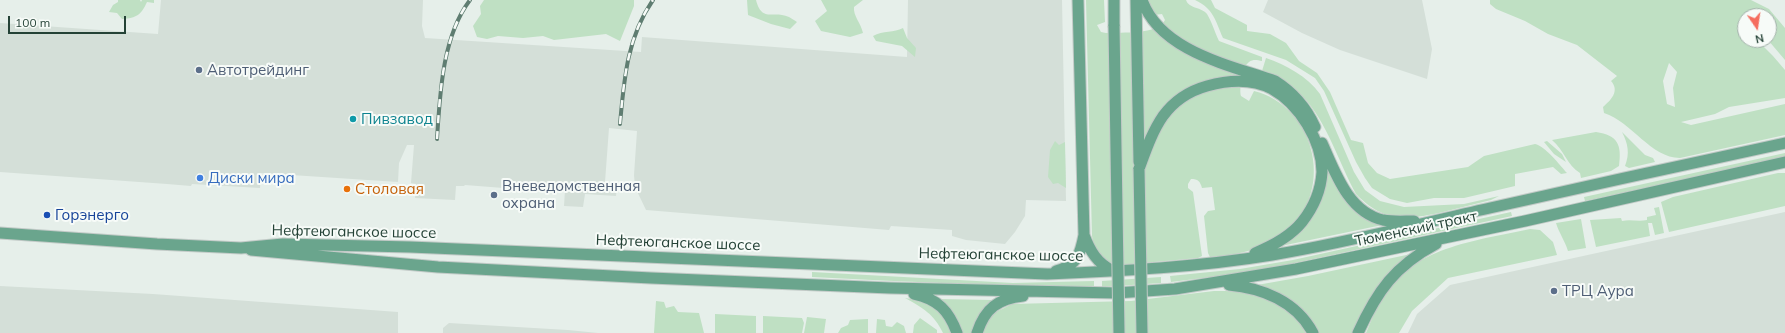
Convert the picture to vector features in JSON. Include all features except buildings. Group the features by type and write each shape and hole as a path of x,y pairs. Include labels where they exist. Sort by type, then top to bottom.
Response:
{"main road":[{"path":"1047,274 1067,268 1077,259 1081,250 1084,235 1078,0"},
{"path":"1114,0 1119,333"},
{"path":"1136,0 1142,333"},
{"path":"1142,0 1152,20 1164,33 1186,48 1258,80 1284,98 1306,125 1320,158 1322,174 1319,190 1310,211 1299,226 1289,235 1253,254 1218,262"},
{"path":"1140,168 1152,134 1163,115 1174,103 1189,92 1212,84 1231,80 1275,81 1288,89 1302,103 1349,198 1359,207 1383,220 1431,222"},
{"name":"Тюменский тракт","path":"1114,272 1272,255 1348,241 1785,143"},
{"name":"Тюменский тракт","path":"1048,293 1124,293 1214,283 1303,268 1459,235 1785,162"},
{"name":"Нефтеюганское шоссе","path":"0,233 157,244 241,248 283,244 410,246 1047,274 1114,272"},
{"path":"1084,235 1095,257 1103,266 1114,272"},
{"path":"1358,333 1376,296 1391,277 1415,256 1438,243 1459,235"},
{"name":"Нефтеюганское шоссе","path":"241,248 260,252 438,267 890,288 1048,293"},
{"path":"1214,283 1250,288 1276,297 1297,312 1308,324 1313,333"},
{"path":"890,288 925,296 938,303 948,314 957,333"},
{"path":"977,333 987,312 998,302 1016,297 1048,293"}],"shaded area":[{"path":"161,0 423,0 422,26 425,38 641,52 642,37 907,57 908,0 1062,0 1066,201 1026,200 1025,216 1005,244 966,240 952,236 952,230 891,226 889,230 646,210 635,187 634,175 637,131 609,128 605,182 617,184 616,196 585,194 583,207 564,206 565,190 542,189 542,191 465,185 456,186 455,200 415,198 416,184 411,183 414,145 407,145 399,163 398,182 261,173 260,188 192,184 191,186 0,172 0,23 158,34"},
{"path":"1268,0 1422,0 1432,49 1427,79 1340,50 1302,33 1263,12"},
{"path":"1785,212 1785,333 1408,333 1417,314 1450,285"},
{"path":"0,286 153,294 398,312 398,333 0,333"},
{"path":"449,323 598,333 443,333 443,328"}],"green space":[{"path":"118,0 140,0 141,2 142,0 154,0 154,3 147,2 143,10 135,17 122,19 117,13 109,12"},
{"path":"484,0 634,0 634,6 620,41 606,34 554,40 543,36 523,38 498,36 487,39 477,37 473,26 481,14 480,6"},
{"path":"747,0 756,0 758,7 765,14 783,15 797,22 790,29 771,24 748,15"},
{"path":"821,0 863,0 854,7 854,10 863,33 850,37 821,31 815,21 827,11"},
{"path":"1086,0 1104,0 1105,22 1097,25 1101,32 1106,33 1139,32 1161,25 1165,20 1162,14 1154,15 1148,0 1186,0 1193,7 1202,10 1207,14 1219,41 1262,57 1262,61 1252,60 1245,68 1240,88 1241,96 1249,101 1254,91 1275,100 1291,113 1304,130 1311,150 1314,171 1311,192 1303,212 1289,229 1271,242 1252,250 1231,255 1210,257 1208,253 1204,216 1208,211 1215,210 1212,187 1202,188 1198,181 1191,179 1188,184 1188,188 1193,192 1202,256 1198,258 1121,265 1105,260 1098,253 1092,236"},
{"path":"1195,0 1211,0 1215,8 1247,25 1247,31 1270,34 1286,43 1299,61 1317,73 1330,92 1351,140 1363,143 1368,163 1377,173 1390,179 1468,167 1484,156 1535,144 1539,145 1548,152 1567,173 1561,174 1553,167 1515,174 1515,186 1464,198 1434,198 1407,203 1390,199 1372,188 1365,178 1356,162 1324,91 1315,78 1286,60 1223,38 1216,20 1210,11"},
{"path":"1490,0 1751,0 1767,8 1737,8 1737,48 1765,48 1773,56 1785,70 1785,98 1729,107 1715,114 1681,122 1691,125 1785,104 1785,135 1680,158 1660,152 1624,124 1604,113 1603,107 1615,92 1614,85 1611,81 1617,76 1577,45 1548,34 1525,21 1496,9 1490,4","holes":["1669,63 1677,72 1673,88 1675,107 1667,104 1663,81"]},
{"path":"1777,18 1785,28 1785,60 1775,48 1777,48"},
{"path":"903,28 907,38 916,48 915,57 902,46 876,41 873,36"},
{"path":"1266,58 1296,72 1309,82 1320,94 1354,172 1365,190 1380,201 1404,207 1464,204 1499,196 1491,200 1418,217 1396,217 1386,215 1376,210 1356,194 1319,118 1303,97 1289,85 1262,71"},
{"path":"1596,132 1603,133 1617,142 1620,152 1619,166 1611,171 1581,178 1580,173 1572,166 1560,148 1552,140"},
{"path":"1622,132 1645,155 1653,158 1655,162 1629,168 1625,166 1628,149"},
{"path":"1055,141 1059,145 1065,142 1066,188 1058,183 1053,184 1048,177 1050,150"},
{"path":"1547,141 1562,154 1566,162 1554,154 1544,142"},
{"path":"1785,153 1785,157 1585,201 1584,197"},
{"path":"1324,159 1338,183 1387,224 1281,246 1310,217"},
{"path":"1778,173 1785,173 1785,206 1669,232 1661,202 1673,197"},
{"path":"1659,207 1664,233 1655,235 1652,223 1648,223 1650,236 1596,247 1590,220 1621,218 1622,221 1647,220 1647,217 1656,215 1654,208"},
{"path":"1511,212 1512,216 1295,263 1243,273 1171,282 1170,276 1240,269 1293,260"},
{"path":"1581,219 1586,248 1568,251 1556,223"},
{"path":"1530,229 1540,230 1553,242 1557,255 1448,278 1412,311 1399,333 1366,333 1377,307 1386,292 1399,277 1415,264 1451,247"},
{"path":"1411,254 1354,333 1316,333 1257,285 1308,276"},
{"path":"812,272 1013,283 1094,281 1094,287 953,284 812,277"},
{"path":"1161,277 1161,283 1102,287 1102,281"},
{"path":"1214,291 1241,292 1266,299 1289,312 1298,321 1306,333 983,333 988,320 994,313 1012,304 1131,301"},
{"path":"905,298 929,304 939,312 951,333 943,333 940,326 932,316"},
{"path":"939,299 992,300 993,302 974,333 962,333"},
{"path":"656,301 664,302 666,308 674,306 678,312 699,313 704,333 654,333"},
{"path":"715,314 756,316 756,333 715,333"},
{"path":"763,316 802,318 804,323 802,333 763,333"},
{"path":"807,317 826,319 824,333 804,333"},
{"path":"920,318 937,330 937,333 913,333 914,325"},
{"path":"868,319 868,333 838,333 841,328 848,325 850,320"},
{"path":"877,319 885,320 886,326 892,327 897,322 904,326 906,333 876,333"}],"railway":[{"path":"437,139 441,85 448,48 453,31 470,0"},
{"path":"620,124 628,59 637,29 653,0"}],"place":[{"name":"Автотрейдинг","path":"199,70"},
{"name":"Пивзавод","path":"353,119"},
{"name":"Диски мира","path":"200,178"},
{"name":"Столовая","path":"347,189"},
{"name":"Вневедомственная охрана","path":"494,195"},
{"name":"Горэнерго","path":"47,215"},
{"name":"ТРЦ Аура","path":"1554,291"}]}
